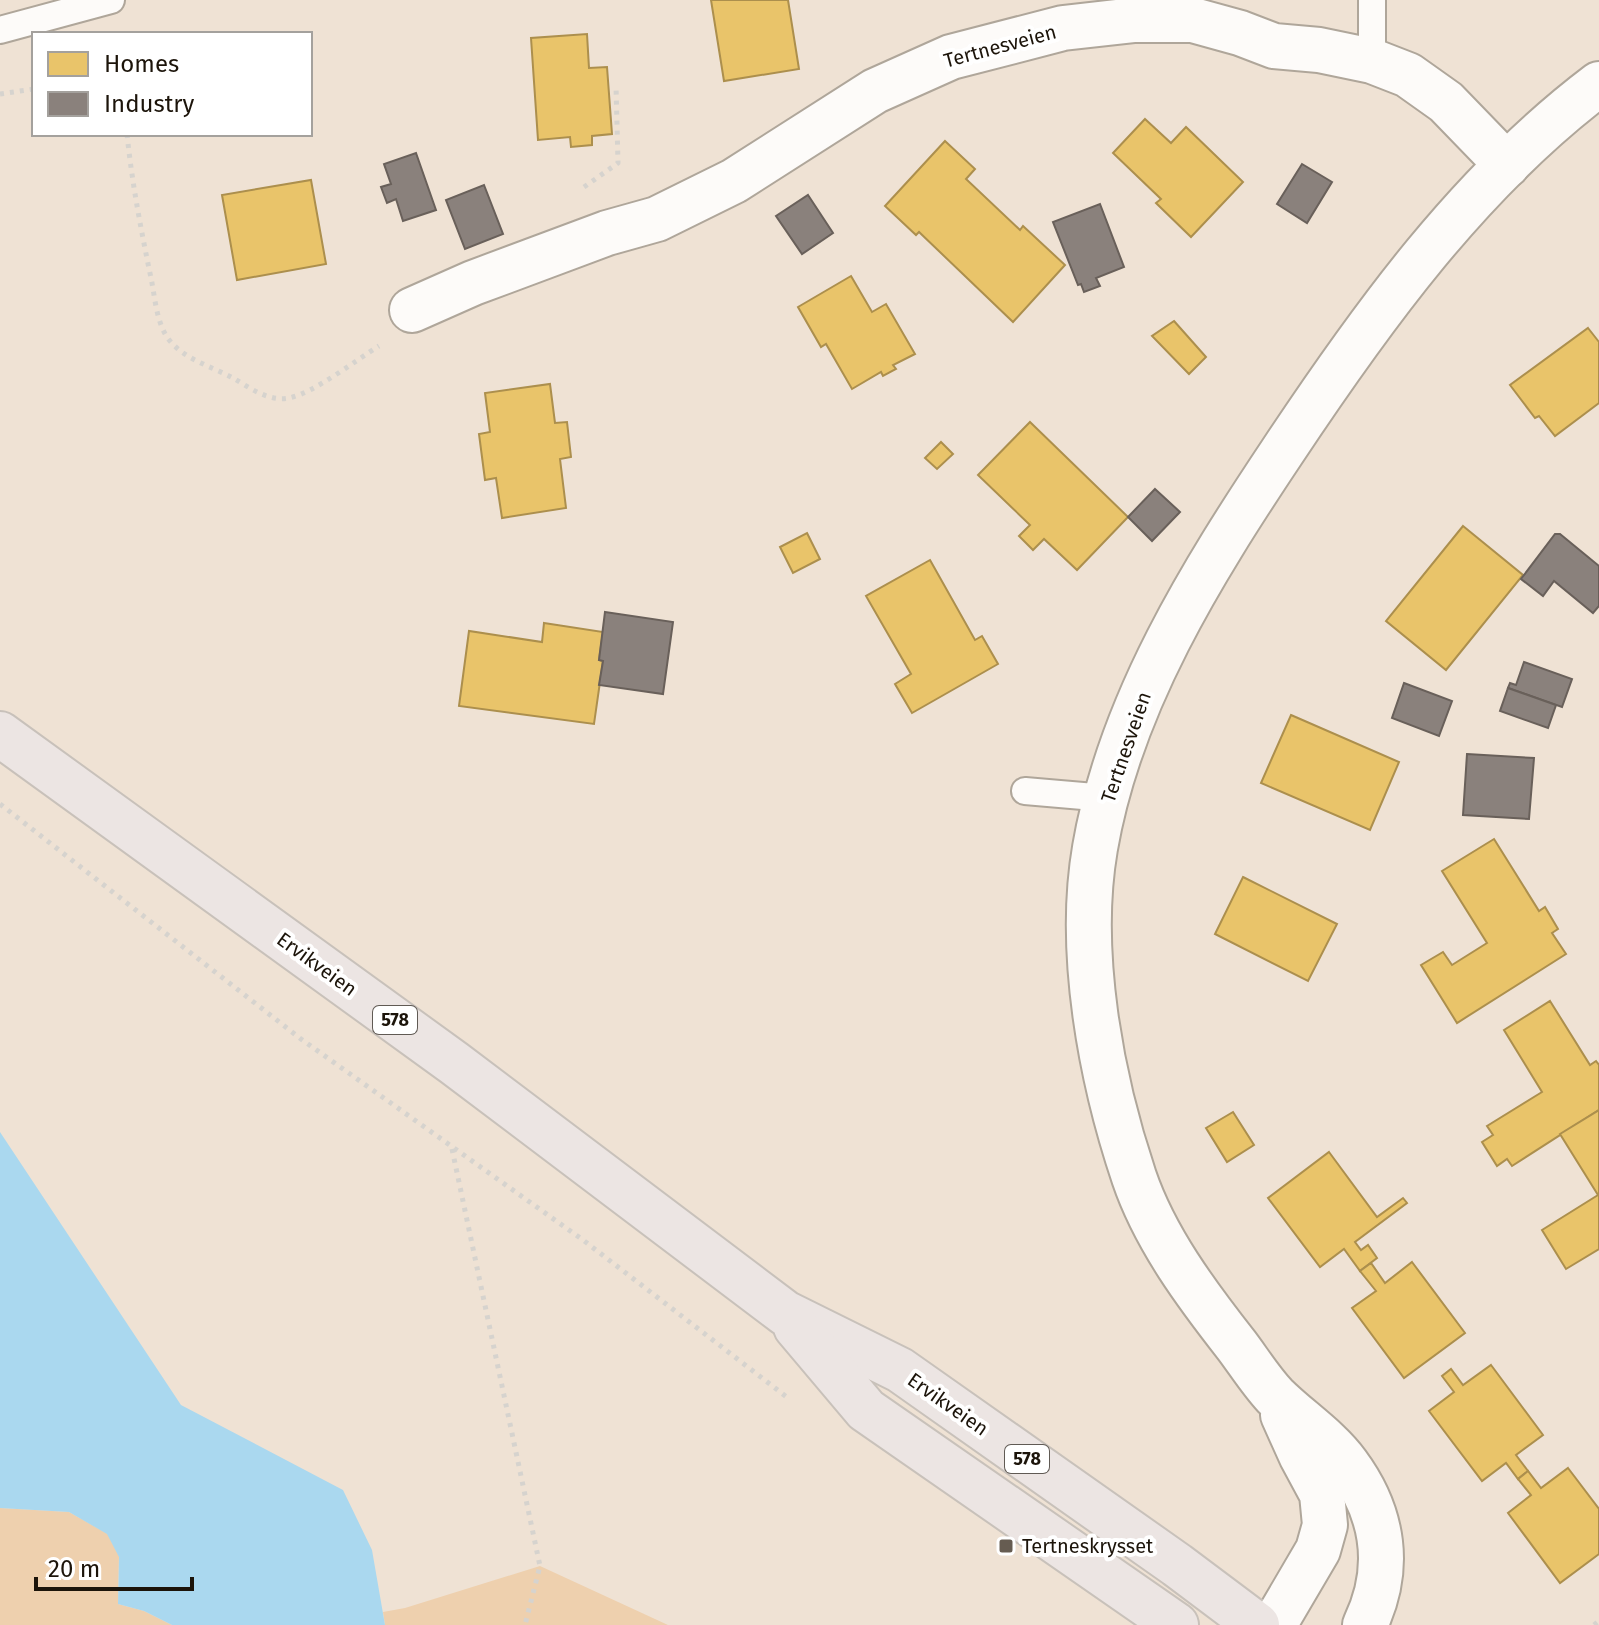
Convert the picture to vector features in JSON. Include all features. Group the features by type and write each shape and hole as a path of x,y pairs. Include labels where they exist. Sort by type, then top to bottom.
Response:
{"main road":[{"name":"Tertnesveien","path":"412,310 473,283 607,233 657,219 734,181 875,91 951,57 1063,28 1135,20 1193,20 1274,46 1319,50 1372,61 1408,75 1446,102 1507,165"},
{"name":"Tertnesveien","path":"1365,1625 1380,1581 1381,1536 1368,1500 1347,1463 1274,1395 1186,1278 1135,1182 1100,1047 1092,981 1094,852 1106,798 1138,705 1174,630 1264,479 1380,313 1445,232 1507,165 1570,106 1599,84"},
{"name":"Ervikveien","path":"0,734 454,1063 785,1313 900,1370 1257,1625"},
{"name":"Ervikveien","path":"785,1313 866,1410 1176,1625"},
{"name":"Tertnesveien","path":"1274,1395 1322,1494 1325,1525 1318,1550 1274,1625"}],"lane":[{"path":"14,18 111,0"},
{"path":"1372,0 1372,61"},
{"path":"1025,791 1106,798"}],"path":[{"path":"607,233 569,197 618,163 616,86"},
{"path":"0,94 32,89"},
{"path":"127,136 134,194 159,317 167,336 190,358 263,395 278,399 292,398 394,336 412,310"},
{"path":"0,804 289,1029 583,1240 788,1398"},
{"path":"451,1148 540,1566 525,1625"}],"shaded area":[{"path":"0,1508 69,1512 108,1534 119,1556 118,1604 144,1611 172,1625 0,1625"},
{"path":"540,1566 668,1625 385,1625 383,1612"}],"water":[{"path":"0,1132 181,1405 343,1490 372,1550 385,1625 172,1625 144,1611 118,1604 119,1557 107,1534 69,1512 0,1508"}],"building: Homes":[{"path":"711,0 788,0 799,69 724,81"},
{"path":"587,34 589,68 607,67 612,134 592,136 592,145 571,147 570,137 538,140 531,38"},
{"path":"1145,119 1171,143 1186,127 1243,182 1191,237 1156,203 1161,199 1113,153"},
{"path":"945,141 975,169 966,179 1020,230 1023,226 1065,265 1013,322 919,232 916,235 885,206"},
{"path":"311,180 326,264 237,280 222,195"},
{"path":"851,276 872,312 886,304 915,354 893,365 896,369 883,376 881,372 852,389 826,344 821,347 798,307"},
{"path":"1174,321 1206,357 1189,374 1152,336"},
{"path":"1588,328 1599,342 1599,403 1555,436 1539,416 1535,418 1510,385"},
{"path":"550,384 555,423 567,422 571,457 560,459 566,508 502,518 496,478 485,480 479,434 490,432 485,393"},
{"path":"1030,422 1128,517 1077,570 1044,539 1033,550 1019,536 1030,525 978,475"},
{"path":"941,442 953,454 937,469 925,458"},
{"path":"1463,526 1523,575 1446,670 1386,621"},
{"path":"807,533 820,559 793,573 780,547"},
{"path":"930,560 975,640 982,636 998,664 912,713 895,684 911,674 866,596"},
{"path":"544,623 603,632 599,660 603,661 594,724 459,706 469,631 542,642"},
{"path":"1291,715 1399,762 1370,830 1261,783"},
{"path":"1494,839 1539,911 1545,907 1558,929 1552,933 1566,954 1457,1023 1421,965 1443,952 1452,965 1487,943 1442,871"},
{"path":"1243,877 1337,924 1308,981 1215,934"},
{"path":"1550,1001 1590,1065 1596,1061 1599,1065 1599,1110 1512,1166 1507,1159 1497,1166 1482,1142 1493,1135 1487,1126 1542,1092 1504,1030"},
{"path":"1599,1110 1599,1249 1566,1269 1542,1230 1598,1195 1560,1134"},
{"path":"1233,1112 1254,1145 1227,1162 1206,1128"},
{"path":"1329,1152 1377,1217 1403,1198 1407,1203 1355,1242 1361,1250 1368,1245 1377,1258 1360,1271 1344,1249 1320,1267 1268,1198"},
{"path":"1412,1262 1465,1333 1404,1378 1352,1308 1376,1291 1360,1271 1371,1263 1385,1283"},
{"path":"1491,1365 1543,1435 1516,1455 1528,1471 1518,1479 1506,1463 1482,1481 1429,1411 1454,1392 1442,1376 1451,1369 1463,1385"},
{"path":"1568,1468 1599,1509 1599,1554 1560,1583 1508,1513 1531,1495 1518,1479 1528,1471 1541,1488"}],"building: Industry":[{"path":"416,153 436,210 403,221 396,199 387,203 381,187 391,184 384,164"},
{"path":"1302,164 1332,182 1307,223 1277,204"},
{"path":"484,185 503,234 465,249 446,200"},
{"path":"808,195 833,233 802,254 776,216"},
{"path":"1100,204 1124,267 1096,278 1100,286 1084,292 1081,284 1078,285 1053,222"},
{"path":"1155,489 1180,512 1152,541 1128,517"},
{"path":"1555,534 1560,534 1599,566 1599,606 1593,613 1554,581 1543,596 1521,579"},
{"path":"605,612 673,622 663,694 599,685"},
{"path":"1524,662 1572,679 1562,707 1508,688 1510,683 1516,685"},
{"path":"1404,683 1452,701 1439,736 1392,718"},
{"path":"1508,688 1556,705 1548,728 1500,711"},
{"path":"1467,754 1534,758 1529,819 1463,815"}],"place":[{"name":"Tertneskrysset","path":"1006,1546"}]}
